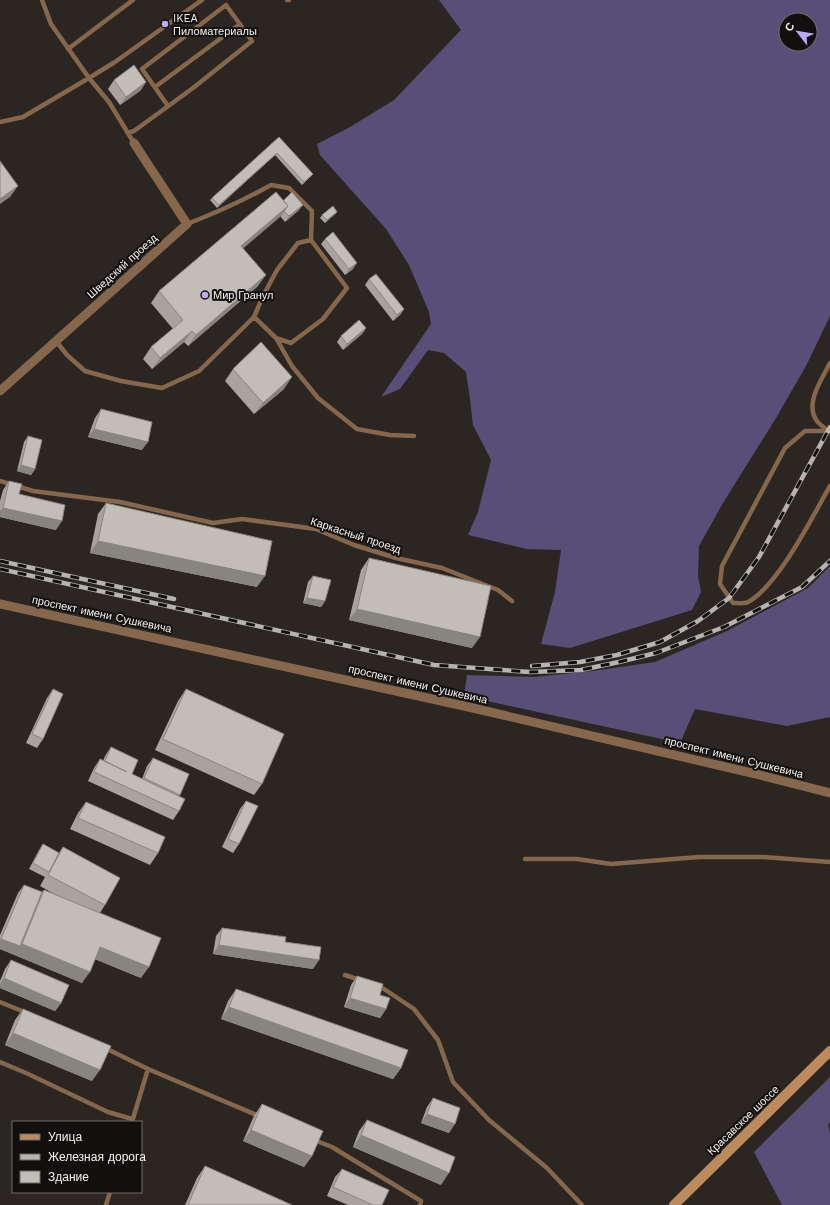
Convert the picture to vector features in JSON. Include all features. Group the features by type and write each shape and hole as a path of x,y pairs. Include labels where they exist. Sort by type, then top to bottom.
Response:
{"street":[{"path":"134,143 187,224"},
{"name":"Шведский проезд","path":"0,391 187,224"},
{"name":"проспект имени Сушкевича","path":"0,604 464,706 756,774 830,793"},
{"name":"Красавское шоссе","path":"674,1205 830,1051"}],"lane":[{"path":"42,0 52,24 68,49 109,102 134,143"},
{"path":"68,49 133,0"},
{"path":"0,122 23,117 89,78 115,62 202,0"},
{"path":"128,134 134,131 193,88 252,41 226,5 142,69 168,106"},
{"path":"155,87 240,24"},
{"path":"187,224 212,215 271,184 289,188 312,211 311,240 347,288 323,319 291,343 276,338"},
{"path":"56,341 67,355 85,371 121,381 162,388 199,371 254,317 276,270 298,243 311,240"},
{"path":"254,317 276,338 292,366 318,398 357,429 390,435 414,436"},
{"path":"829,432 816,420 811,405 816,389 830,363"},
{"path":"829,432 804,431 785,448 722,566 720,584 732,603 747,603 765,589 787,560 830,486"},
{"name":"Каркасный проезд","path":"0,481 33,490 120,502 213,523 242,519 316,529 354,546 396,558 442,568 498,590 512,601"},
{"path":"525,859 577,859 611,864 699,857 763,857 830,862"},
{"path":"345,974 364,982"},
{"path":"371,984 384,988 414,1009 438,1040 453,1082 489,1120 547,1168 582,1205"},
{"path":"0,1002 34,1016"},
{"path":"95,1044 148,1069 261,1117"},
{"path":"0,1062 108,1112 132,1120 148,1069"},
{"path":"311,1138 332,1147 421,1201 420,1205"},
{"path":"106,1205 110,1193"}],"shaded area":[{"path":"439,0 830,0 830,316 806,366 776,418 723,503 699,546 698,576 701,592 692,610 570,648 541,644 555,592 561,550 527,549 468,535 478,512 491,460 473,425 466,372 444,353 428,350 400,389 381,397 431,324 429,312 409,265 386,229 320,155 317,144 350,127 394,100 461,30"},
{"path":"830,566 830,717 787,726 695,709 680,743 464,696 467,675 534,677 593,671 655,662 727,631 808,588"},
{"path":"830,1077 830,1122 828,1124 830,1133 830,1205 782,1205 754,1152"}],"building":[{"path":"134,65 146,82 126,97 114,80"},
{"path":"279,137 313,174 304,182 277,153 219,205 212,198"},
{"path":"0,161 18,186 0,199"},
{"name":"Мир Гранул","path":"276,192 288,206 241,246 266,275 196,335 192,331 160,358 151,347 183,320 159,291"},
{"path":"292,192 303,205 289,216 284,211 288,206 283,201"},
{"path":"333,206 337,212 327,220 322,215"},
{"path":"333,232 357,263 349,269 325,239"},
{"path":"376,274 404,309 397,315 369,279"},
{"path":"359,320 366,328 347,344 341,336"},
{"path":"261,342 292,377 263,403 233,369"},
{"path":"101,409 152,422 148,442 94,429"},
{"path":"28,436 42,440 35,469 21,465"},
{"path":"9,481 22,484 19,494 65,505 62,521 3,508"},
{"path":"106,503 272,541 265,576 98,541"},
{"path":"369,558 491,586 480,637 357,609"},
{"path":"313,576 331,580 325,601 307,598"},
{"path":"53,689 63,694 43,739 32,734"},
{"path":"186,689 284,734 262,784 163,739"},
{"path":"111,747 138,760 132,774 185,799 179,811 94,772 100,759 127,772 105,761"},
{"path":"153,758 189,774 180,795 144,778"},
{"path":"246,801 258,806 239,844 228,839"},
{"path":"86,802 165,837 158,853 78,818"},
{"path":"43,844 59,853 49,872 33,863"},
{"path":"63,847 120,878 105,905 48,875"},
{"path":"24,885 42,892 20,946 1,939"},
{"path":"44,890 161,938 149,967 100,947 90,972 22,944"},
{"path":"222,928 286,937 285,942 321,947 319,960 219,945"},
{"path":"11,960 69,985 61,1003 4,978"},
{"path":"357,976 383,984 380,995 390,998 386,1009 350,998"},
{"path":"236,989 408,1050 401,1068 229,1007"},
{"path":"23,1009 111,1046 100,1070 13,1033"},
{"path":"433,1098 460,1108 455,1124 427,1114"},
{"path":"262,1104 323,1131 312,1156 251,1130"},
{"path":"367,1120 455,1157 449,1173 361,1135"},
{"path":"205,1166 292,1205 188,1205"},
{"path":"342,1169 389,1190 382,1205 373,1205 333,1187"}],"railway":[{"path":"532,666 580,662 617,655 660,642 698,621 729,598 759,557 830,427"},
{"path":"0,561 174,599"},
{"path":"0,569 434,665 530,672 581,670 656,653 724,627 802,587 830,561"}],"place":[{"name":"IKEA Пиломатериалы","path":"165,24"},
{"name":"Мир Гранул","path":"205,295"}]}
